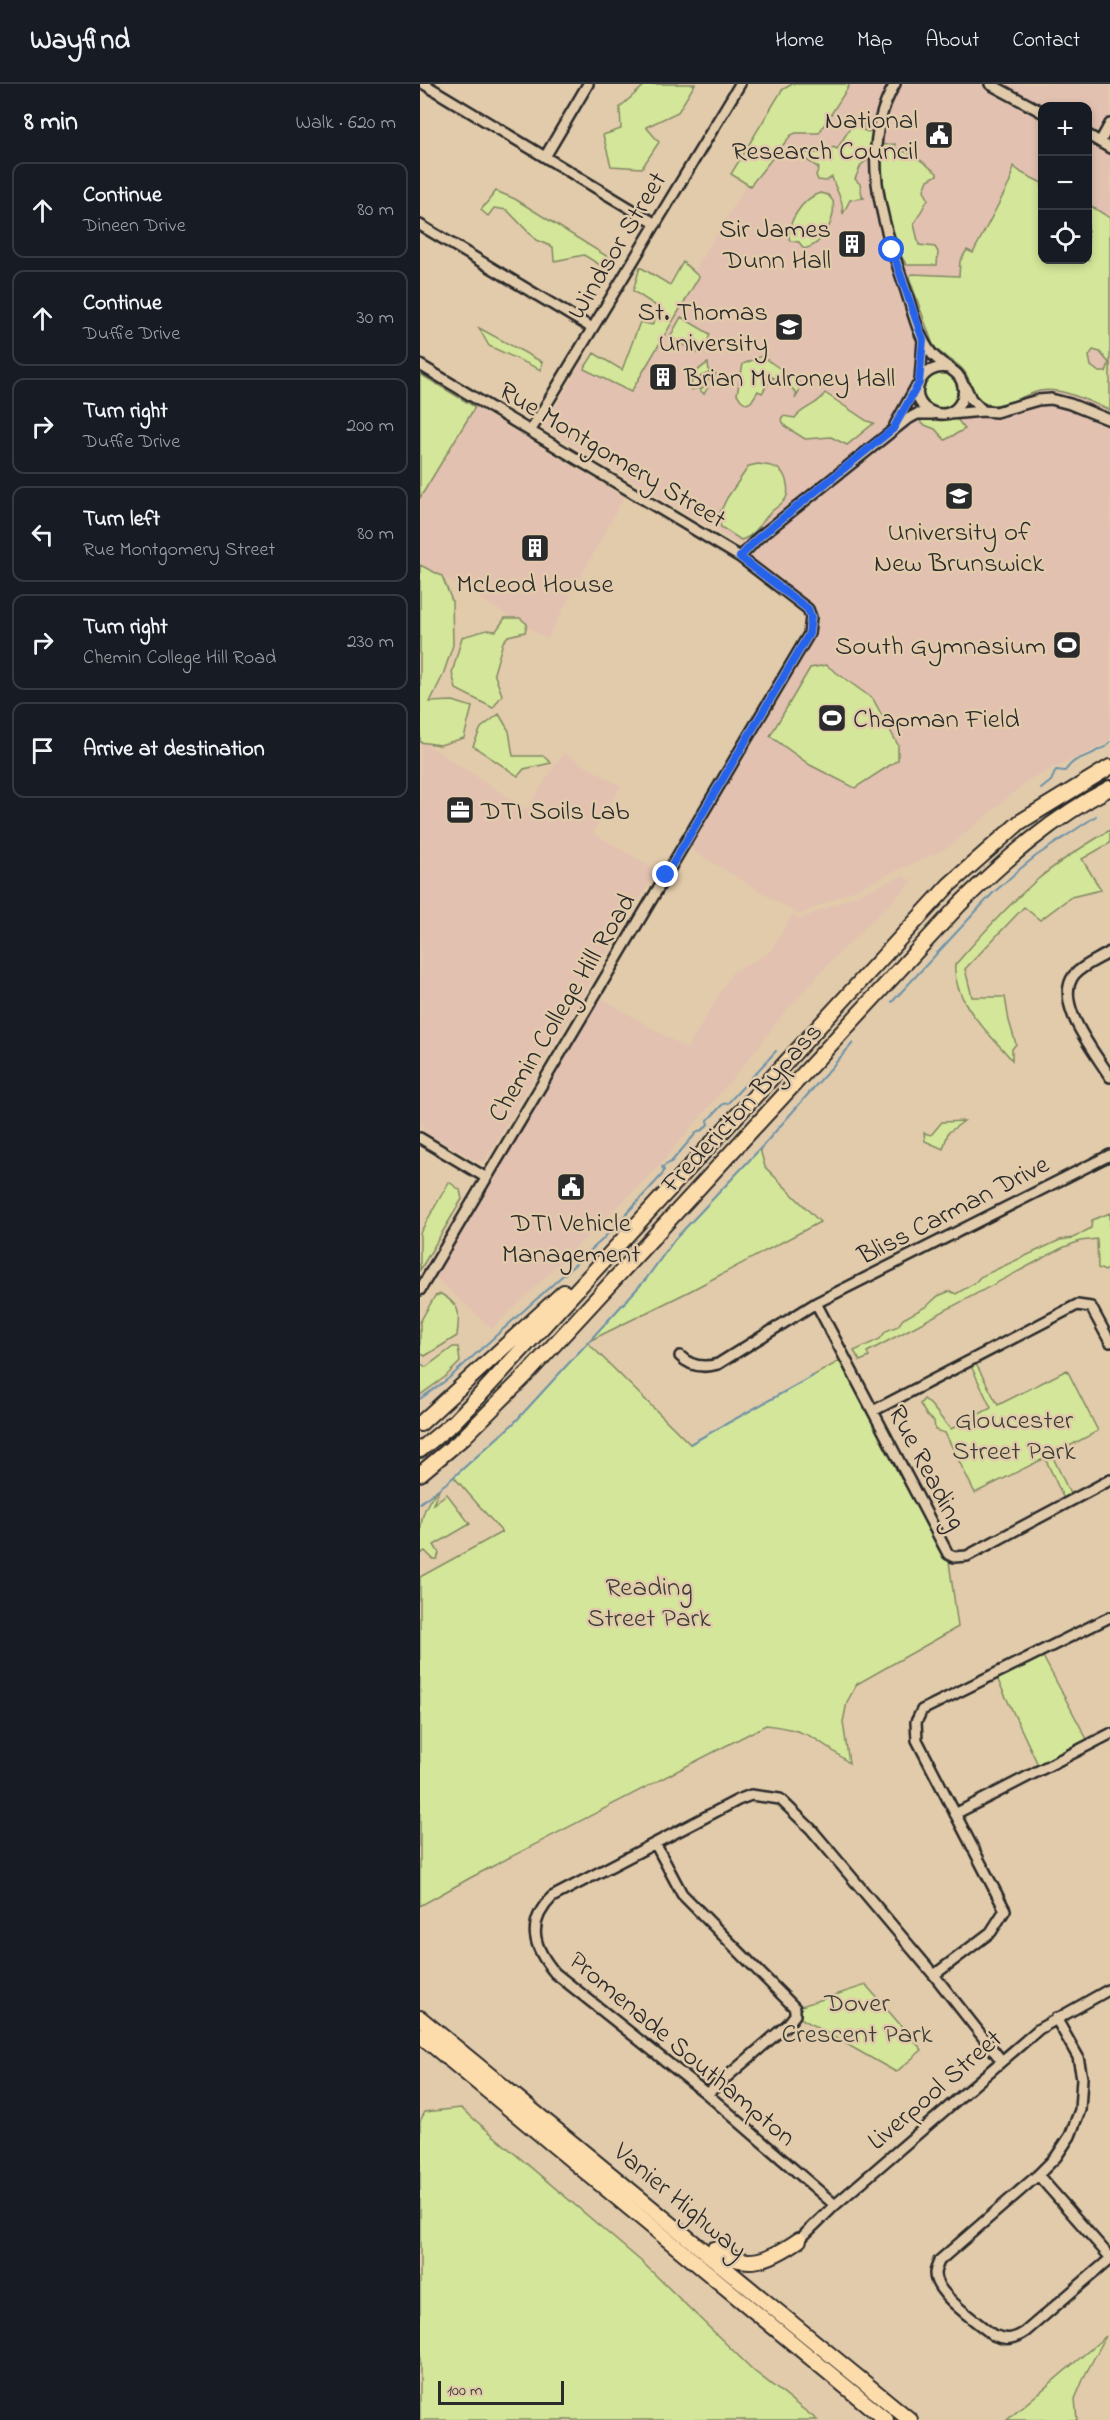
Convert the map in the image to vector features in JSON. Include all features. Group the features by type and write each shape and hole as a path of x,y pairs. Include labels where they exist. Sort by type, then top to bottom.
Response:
{"highway":[{"name":"Fredericton Bypass","path":"420,1450 454,1422 481,1394 949,885 1020,822 1110,767"},
{"name":"Fredericton Bypass","path":"420,1474 463,1438 530,1372 960,904 1002,863 1042,829 1110,788"},
{"path":"420,1424 617,1244"},
{"name":"Vanier Highway","path":"420,2018 910,2420"},
{"name":"Vanier Highway","path":"420,2035 886,2420"},
{"path":"658,2213 729,2259 744,2262 771,2257 799,2240"}],"street":[{"path":"426,84 656,224"},
{"path":"545,157 588,84"},
{"name":"Windsor Street","path":"531,430 740,84"},
{"path":"895,84 886,99 880,122 875,163 880,208 923,340 932,355 957,374 971,399 982,411"},
{"path":"990,84 1038,110"},
{"path":"1100,142 1110,124"},
{"path":"1092,137 1110,148"},
{"path":"420,225 592,328"},
{"path":"923,340 918,394 921,402 930,411 942,414 956,409 963,400 964,383"},
{"name":"Rue Montgomery Street","path":"420,364 740,557 808,609"},
{"path":"893,429 926,373 936,368 951,369"},
{"path":"740,557 758,538 893,429 917,414 1000,412 1038,400 1051,399 1110,420"},
{"name":"Chemin College Hill Road","path":"420,1290 809,634 811,617 808,609"},
{"path":"1110,952 1081,969 1070,983 1067,992 1068,1004 1073,1016 1110,1077"},
{"path":"420,1138 485,1177"},
{"name":"Bliss Carman Drive","path":"680,1356 695,1366 706,1367 718,1364 816,1303 1110,1155"},
{"name":"Rue Reading","path":"816,1303 948,1554 954,1557 967,1556 1110,1480"},
{"path":"873,1411 1077,1305 1090,1307 1110,1342"},
{"path":"934,1976 991,1932 1005,1910 917,1740 916,1722 922,1710 1110,1617"},
{"path":"955,1814 1110,1734"},
{"name":"Promenade Southampton","path":"835,2205 707,2094 555,1973 542,1957 536,1943 536,1919 542,1907 552,1897 752,1795 780,1799 811,1829 934,1976 1001,2061"},
{"path":"656,1845 682,1894 795,2008 795,2015 788,2024 707,2094"},
{"name":"Liverpool Street","path":"799,2240 835,2205 1039,2029 1110,1989"},
{"path":"1038,2175 1110,2258 1025,2332 1015,2339 1004,2339 993,2335 942,2292 936,2282 935,2272 939,2260 1038,2175 1064,2147 1076,2124 1082,2096 1082,2078 1078,2057 1056,2018"}],"shaded area":[{"name":"University of New Brunswick","path":"816,84 1110,84 1110,742 1030,779 947,848 799,915 684,845 809,634 811,617 740,557 747,549 544,428 582,361 627,382 776,136"},
{"path":"475,407 624,497 547,639 420,563 420,500"},
{"path":"421,741 527,809 563,753 621,786 593,833 657,870 484,1162 477,1161 423,1131 424,1126 420,1124"},
{"path":"902,876 913,881 831,961 785,1012 748,1060 658,1167 492,1329 430,1272 595,994 687,1049 732,973 770,952 793,914 800,919"}],"green space":[{"path":"646,84 695,84 678,112 646,127 659,142 642,168 611,166 603,135 621,129 620,107"},
{"path":"792,84 848,84 849,86 819,133 791,135 750,186 731,174 782,90"},
{"path":"857,117 863,122 863,130 868,132 874,130 871,157 861,165 855,179 860,184 864,198 850,200 843,214 841,199 832,177 826,181 818,180 816,175 819,168 790,149 813,153 824,152 833,147 837,149"},
{"path":"895,144 895,148 915,156 937,173 928,180 924,190 928,199 914,224 919,245 935,247 938,252 937,265 907,265 894,240 886,207 882,158 883,145"},
{"path":"1013,166 1038,181 1038,264 1092,264 1092,207 1110,218 1110,410 1076,396 1049,390 993,405 982,402 978,398 961,367 940,353 933,345 909,277 912,274 959,276 960,261 967,250 973,253 1010,182","holes":["1093,350 1100,352 1109,363 1106,372 1099,372 1091,366 1089,356"]},
{"path":"496,191 515,199 616,262 611,272 584,255 554,261 553,247 536,240 507,210 494,208 488,216 481,210"},
{"path":"820,193 828,195 833,201 830,223 827,231 817,242 804,249 799,242 790,241 790,227 797,212 807,200"},
{"path":"683,262 699,277 631,392 584,369 594,353 622,370 640,322 652,325 661,309 633,291 640,267 670,285"},
{"path":"681,317 710,334 706,346 698,353 670,337"},
{"path":"479,328 542,362 541,370 489,346"},
{"path":"762,356 800,383 799,392 795,399 797,393 786,383 772,377 762,393 758,391 751,402 747,404 741,400 737,394 743,364"},
{"path":"708,363 709,371 716,374 712,381 709,380 711,374 709,373 701,376 698,381 701,389 706,385 708,387 704,394 698,388 691,390 695,374"},
{"path":"940,371 953,377 959,390 953,403 940,409 927,403 921,390 927,377"},
{"path":"420,374 475,407 420,498"},
{"path":"825,393 867,421 874,423 847,445 831,437 805,439 786,427 781,419 783,416 795,418"},
{"path":"956,418 965,429 945,440 935,429 922,424 919,419"},
{"path":"758,464 779,469 784,476 788,492 785,500 771,512 754,533 741,540 721,527 718,517 727,498 749,466"},
{"path":"420,565 442,576 452,601 453,645 443,675 430,702 453,701 472,707 464,738 440,745 420,742"},
{"path":"505,618 520,618 527,624 525,632 508,636 503,642 494,673 502,695 493,708 456,689 452,673 462,637 487,630 496,631"},
{"name":"Chapman Field","path":"826,665 873,699 898,745 898,760 855,788 810,765 770,736 810,668"},
{"path":"499,714 509,731 513,756 543,756 551,763 524,769 518,776 473,746 481,728"},
{"path":"1110,830 1110,843 1082,859 1101,890 1071,897 1040,920 1024,907 965,969 972,997 1005,997 1016,1044 1012,1049 1012,1060 966,1004 956,978 955,965 1015,900 1037,880 1063,860"},
{"path":"964,1121 948,1133 943,1149 925,1141 924,1133 931,1135 942,1122"},
{"path":"760,1149 765,1167 820,1222 688,1292 589,1341 646,1279 675,1239"},
{"path":"449,1182 460,1190 462,1199 420,1270 420,1233"},
{"path":"1110,1213 1110,1267 1105,1271 1098,1268 1097,1239 1080,1241 1062,1248 867,1352 869,1357 860,1361 854,1351 880,1339 886,1331 898,1326 903,1319 927,1306 938,1296 950,1291 956,1294 975,1283 980,1277 1060,1240 1073,1238 1091,1228 1092,1220"},
{"path":"441,1294 453,1303 458,1312 457,1336 425,1356 420,1353 420,1322 435,1296"},
{"name":"Reading Street Park","path":"588,1343 690,1444 845,1358 948,1554 958,1627 857,1684 847,1702 843,1722 849,1763 811,1736 766,1725 420,1906 420,1577 502,1532 454,1477 514,1423"},
{"path":"453,1347 458,1347 460,1362 445,1377 420,1395 420,1363 426,1367"},
{"name":"Gloucester Street Park","path":"976,1364 998,1405 1067,1370 1098,1431 1052,1455 1071,1496 1064,1499 1045,1458 975,1493 945,1433 935,1430 934,1421 927,1416 920,1404 924,1399 927,1401 951,1429 991,1408 971,1366"},
{"path":"440,1488 433,1504 447,1494 470,1524 434,1545 439,1553 437,1559 433,1559 425,1551 420,1554 421,1525 428,1502"},
{"path":"1040,1651 1090,1745 1041,1771 995,1674"},
{"name":"Dover Crescent Park","path":"866,1985 922,2050 896,2072 795,2015 795,2008"},
{"path":"461,2108 642,2262 754,2371 817,2420 420,2420 420,2121 425,2112"},
{"path":"1106,2336 1075,2399 1077,2420 1007,2420"}],"waterway":[{"path":"1041,789 1051,781 1056,770 1065,771 1076,760 1106,747 1110,742"},
{"path":"892,1002 992,894 1036,856 1096,816"},
{"path":"420,1503 449,1481 514,1423 646,1279 675,1239 760,1149 853,1043"},
{"path":"420,1399 448,1379 602,1240 662,1175 664,1170 662,1167 671,1162 698,1131 703,1130 709,1123 707,1121 723,1104 728,1103 776,1051"},
{"path":"690,1444 813,1376"}],"place":[{"name":"National Research Council","path":"939,135"},
{"name":"Sir James Dunn Hall","path":"852,244"},
{"name":"St. Thomas University","path":"789,327"},
{"name":"Brian Mulroney Hall","path":"663,377"},
{"name":"University of New Brunswick","path":"959,496"},
{"name":"McLeod House","path":"535,548"},
{"name":"South Gymnasium","path":"1067,645"},
{"name":"Chapman Field","path":"832,718"},
{"name":"DTI Soils Lab","path":"460,810"},
{"name":"DTI Vehicle Management","path":"571,1187"}],"route":[{"path":"666,875 812,626 808,609 740,557 758,538 893,429 920,381 923,340 892,250"}]}
